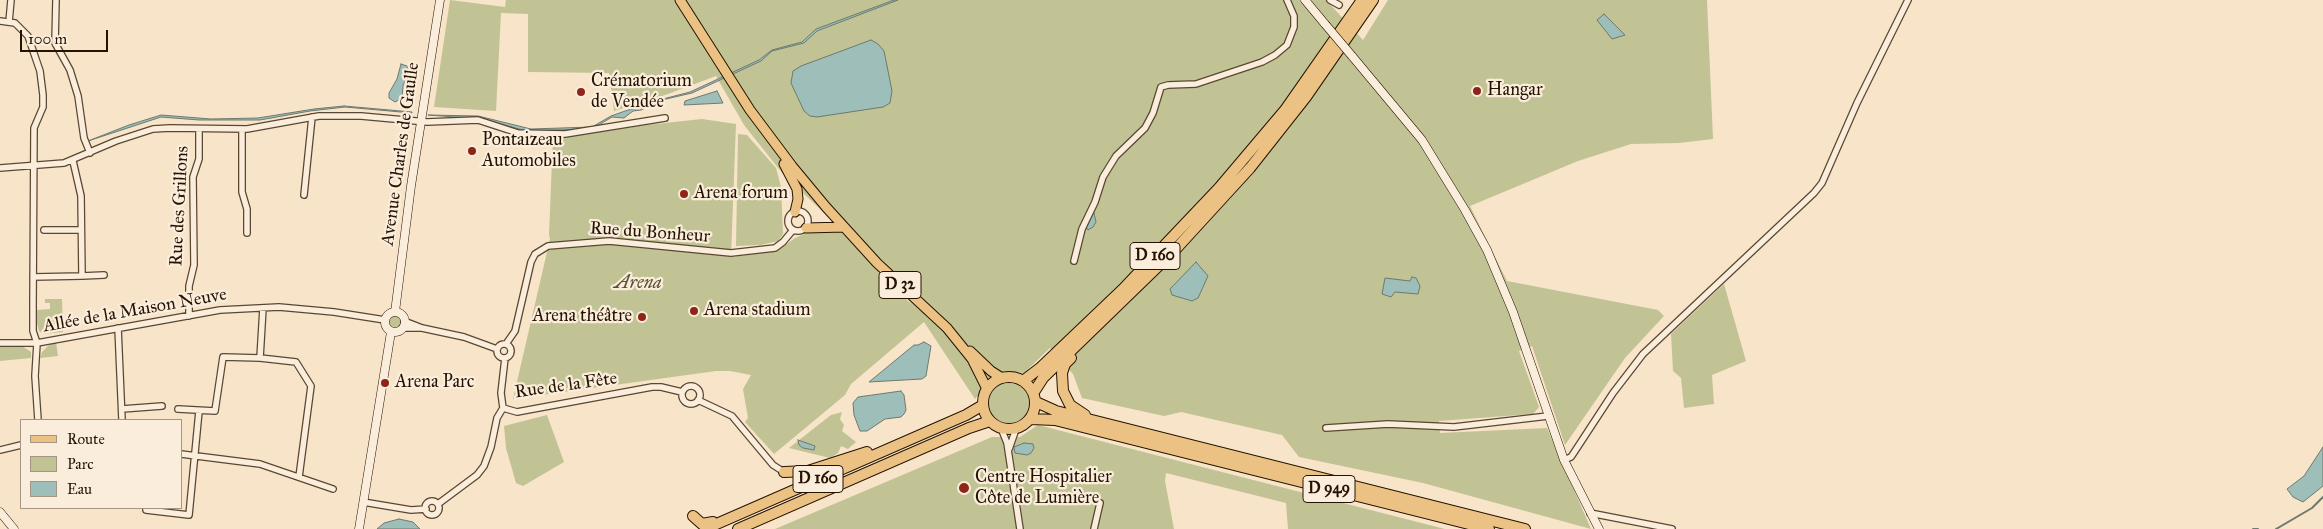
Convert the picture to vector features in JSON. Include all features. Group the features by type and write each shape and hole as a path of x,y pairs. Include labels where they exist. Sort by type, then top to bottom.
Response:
{"highway":[{"name":"D 160","path":"1024,381 1125,287 1219,188 1285,110 1362,0"},
{"name":"D 160","path":"1035,397 1043,378 1179,246 1250,168 1306,97 1373,0"},
{"path":"1092,420 1070,405 1063,391 1061,378 1065,364 1097,327"},
{"path":"1010,377 1024,381 1035,397 1031,419 1016,429 1001,428 990,422 985,414 983,404 987,389 994,382 1002,378 1010,377"},
{"name":"D 949","path":"1035,397 1047,408 1526,529"},
{"name":"D 160","path":"705,529 932,430 972,412 983,404"},
{"name":"D 949","path":"1031,419 1050,418 1489,529"},
{"name":"D 160","path":"738,529 969,428 990,422"},
{"path":"784,472 801,472 818,468 932,430"},
{"path":"693,516 702,524 735,516"}],"main road":[{"name":"D 32","path":"680,0 723,70 764,130 804,181 844,227 897,282 991,371 1002,378"},
{"path":"764,130 774,151 795,182 798,199 795,212"},
{"path":"806,228 844,227"},
{"name":"D 32","path":"958,340 972,359 987,389"}],"street":[{"path":"0,21 9,22 11,0"},
{"path":"56,0 55,43 70,70 78,96 84,138 90,153"},
{"name":"Avenue Charles de Gaulle","path":"395,312 421,120 440,0"},
{"path":"1074,261 1082,229 1095,202 1103,177 1116,156 1145,128 1153,113 1161,87 1196,84 1275,56 1291,38 1294,28 1294,16 1287,0"},
{"path":"1305,0 1422,140 1474,226 1505,290 1564,460 1598,529"},
{"path":"1330,0 1339,5"},
{"path":"1564,460 1569,458 1575,451 1613,393 1643,354 1814,193 1822,183 1856,103 1908,0"},
{"name":"Allée de la Maison Neuve","path":"9,22 20,26 28,36 40,71 43,103 34,128 33,330 37,343 220,310 263,308 334,312 385,320"},
{"path":"0,168 73,161 154,129 242,129 312,117 341,116 421,120 478,120 518,133 565,134 665,118"},
{"path":"304,195 312,117"},
{"name":"Rue des Grillons","path":"189,316 189,286 194,265 193,178 199,159 199,129"},
{"path":"242,129 242,192 247,210 247,234"},
{"path":"73,161 81,196 82,276"},
{"path":"795,212 802,212 806,216 808,222 806,228 801,231 793,230 789,225 789,219 795,212"},
{"path":"44,230 81,230"},
{"name":"Rue du Bonheur","path":"506,344 515,331 531,262 540,249 548,246 609,242 731,253 775,248 793,230"},
{"path":"33,277 104,276"},
{"path":"260,358 263,308"},
{"path":"395,312 401,315 403,324 398,331 391,332 385,326 385,320 390,313 395,312"},
{"path":"403,324 464,337 497,349"},
{"path":"118,328 122,419"},
{"path":"359,529 391,332"},
{"path":"0,344 37,343 35,380 38,419"},
{"path":"502,344 506,344 511,352 510,356 504,358 499,356 497,349 502,344"},
{"path":"178,409 212,412 217,408 223,358 260,358 296,362 311,386 299,477"},
{"name":"Rue de la Fête","path":"504,358 501,393 503,408 517,412 652,388 661,387 682,392"},
{"name":"Rue de la Fête","path":"694,387 699,391 698,400 694,404 686,403 682,398 682,392 686,388 694,387"},
{"name":"Rue de la Fête","path":"698,400 732,416 776,468 784,472"},
{"path":"122,409 162,406"},
{"path":"438,504 477,475 484,466 490,452 497,418 503,408"},
{"path":"146,509 189,515 199,411"},
{"path":"1326,428 1388,424 1454,427 1548,416"},
{"path":"1001,428 1006,439 1019,513 1018,529"},
{"path":"1008,453 1016,429"},
{"path":"0,450 20,445"},
{"path":"182,454 260,464 333,489"},
{"path":"363,502 410,510 426,509 434,514 439,510 438,504"},
{"path":"426,509 430,502 438,504"},
{"path":"1094,529 1100,503"},
{"path":"0,512 14,529"},
{"path":"1590,513 1672,529"}],"green space":[{"name":"Arena","path":"450,0 505,7 506,0 1326,0 1363,40 1388,0 1707,0 1713,139 1679,143 1631,144 1578,161 1470,206 1507,281 1658,310 1664,316 1625,358 1565,445 1532,346 1519,351 1539,407 1533,414 1439,421 1440,433 1547,428 1591,529 1423,483 1299,457 1282,435 1181,412 1164,416 1082,398 1073,374 1050,348 1024,373 999,371 975,399 924,322 851,384 845,395 774,454 745,422 748,418 743,389 751,375 730,371 716,371 513,399 550,239 553,136 581,135 702,119 736,124 731,257 777,251 795,238 809,232 841,232 912,305 897,282 783,174 744,125 716,76 614,111 609,73 528,72 528,14 501,13 496,111 434,107"},
{"path":"738,134 747,135 776,168 781,187 783,234 778,241 761,245 736,246"},
{"path":"1724,284 1746,361 1712,375 1714,404 1684,408 1681,378 1673,371 1671,334"},
{"path":"45,299 62,299 63,332 44,334 39,331 36,319 37,310 50,309 50,303 45,303"},
{"path":"393,316 397,316 401,322 397,328 393,328 389,324 389,320"},
{"path":"56,342 58,356 40,358 42,352 51,343"},
{"path":"22,346 31,352 31,358 0,361 0,347"},
{"path":"1013,383 1020,386 1026,392 1029,403 1028,411 1020,420 1013,423 1005,423 998,420 990,411 989,399 992,392 1001,384"},
{"path":"842,412 840,419 844,425 842,431 856,442 848,449 841,446 838,453 830,458 789,448 831,415"},
{"path":"547,415 564,462 523,486 516,483 506,448 504,426"},
{"path":"1038,425 1445,529 1288,529 1286,503 1166,473 1165,481 1174,529 775,529 992,437 1020,437"}],"water":[{"path":"898,0 817,31 804,43 772,51 761,61 692,93 666,99 641,110 633,111 624,118 612,117 592,129 527,131 481,119 428,115 478,116 531,129 592,127 611,116 628,110 642,108 663,99 690,92 759,60 772,50 802,42 816,29"},
{"path":"1604,14 1625,35 1612,39 1597,20"},
{"path":"871,40 884,51 892,91 890,103 883,107 817,117 810,116 804,111 791,83 793,71 801,66"},
{"path":"401,64 407,66 409,71 403,86 402,98 395,102 389,98 389,93 397,79"},
{"path":"717,91 723,103 684,105 685,101"},
{"path":"344,106 412,113 345,107 260,120 199,120 161,117 88,141 161,115 211,119 258,118"},
{"path":"1093,209 1096,222 1088,230 1085,226"},
{"path":"1196,262 1208,276 1198,298 1192,301 1172,295 1170,289"},
{"path":"1412,277 1416,278 1420,286 1418,294 1395,292 1391,297 1382,294 1385,278 1410,281"},
{"path":"924,342 931,346 926,376 922,379 869,382 914,345"},
{"path":"901,391 904,395 906,410 901,417 885,419 867,431 860,431 854,415 853,403 858,397"},
{"path":"798,440 815,446 814,450 803,448 799,445"},
{"path":"1024,443 1033,444 1034,448 1031,453 1027,455 1015,453 1014,447"},
{"path":"2323,447 2323,486 2303,502 2293,497 2287,489 2304,476"},
{"path":"399,519 413,522 420,529 377,529 384,523"}],"waterway":[{"path":"2276,529 2312,508 2323,497"},
{"path":"2253,529 2258,529"}],"place":[{"name":"Hangar","path":"1477,91"},
{"name":"Crématorium de Vendée","path":"581,92"},
{"name":"Pontaizeau Automobiles","path":"472,151"},
{"name":"Arena forum","path":"684,194"},
{"name":"Arena stadium","path":"694,311"},
{"name":"Arena théâtre","path":"642,317"},
{"name":"Arena Parc","path":"385,383"},
{"name":"Centre Hospitalier Côte de Lumière","path":"964,488"}]}
